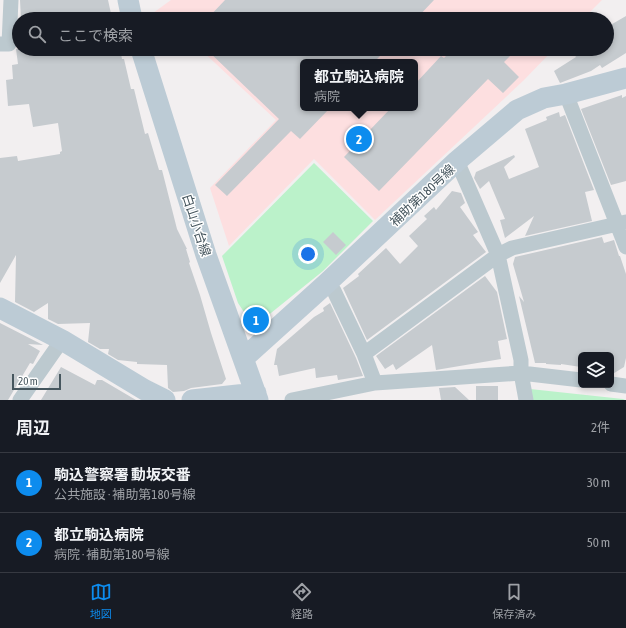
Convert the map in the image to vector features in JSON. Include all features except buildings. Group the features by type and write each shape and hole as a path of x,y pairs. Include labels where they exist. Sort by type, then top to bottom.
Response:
{"street":[{"path":"0,44 9,44 10,0"},
{"path":"128,0 131,12"},
{"name":"白山小台線","path":"143,56 206,255 257,397"},
{"name":"補助第180号線","path":"244,358 327,284 457,161 517,110 544,98 566,94 626,78"},
{"path":"566,94 622,223 626,247"},
{"path":"457,161 498,255 521,360 521,373 526,400"},
{"path":"364,354 498,255 512,248 622,223"},
{"path":"327,284 334,291 364,354 375,384"},
{"path":"0,308 62,340 145,390 165,400"},
{"path":"20,400 62,340"},
{"path":"292,400 375,384 521,373 578,380"},
{"path":"614,384 626,386"},
{"path":"192,400 257,397"}],"shaded area":[{"path":"171,0 602,0 590,12 154,12"},
{"path":"207,56 547,56 524,80 375,220 314,159 229,246 210,188 276,120"}],"green space":[{"path":"314,163 373,221 323,271 266,317 259,309 248,318 238,303 222,256"},
{"path":"530,389 623,399 625,400 532,400"}],"place":[{"name":"都立駒込病院","path":"359,139"},
{"name":"駒込警察署 動坂交番","path":"256,320"}]}
